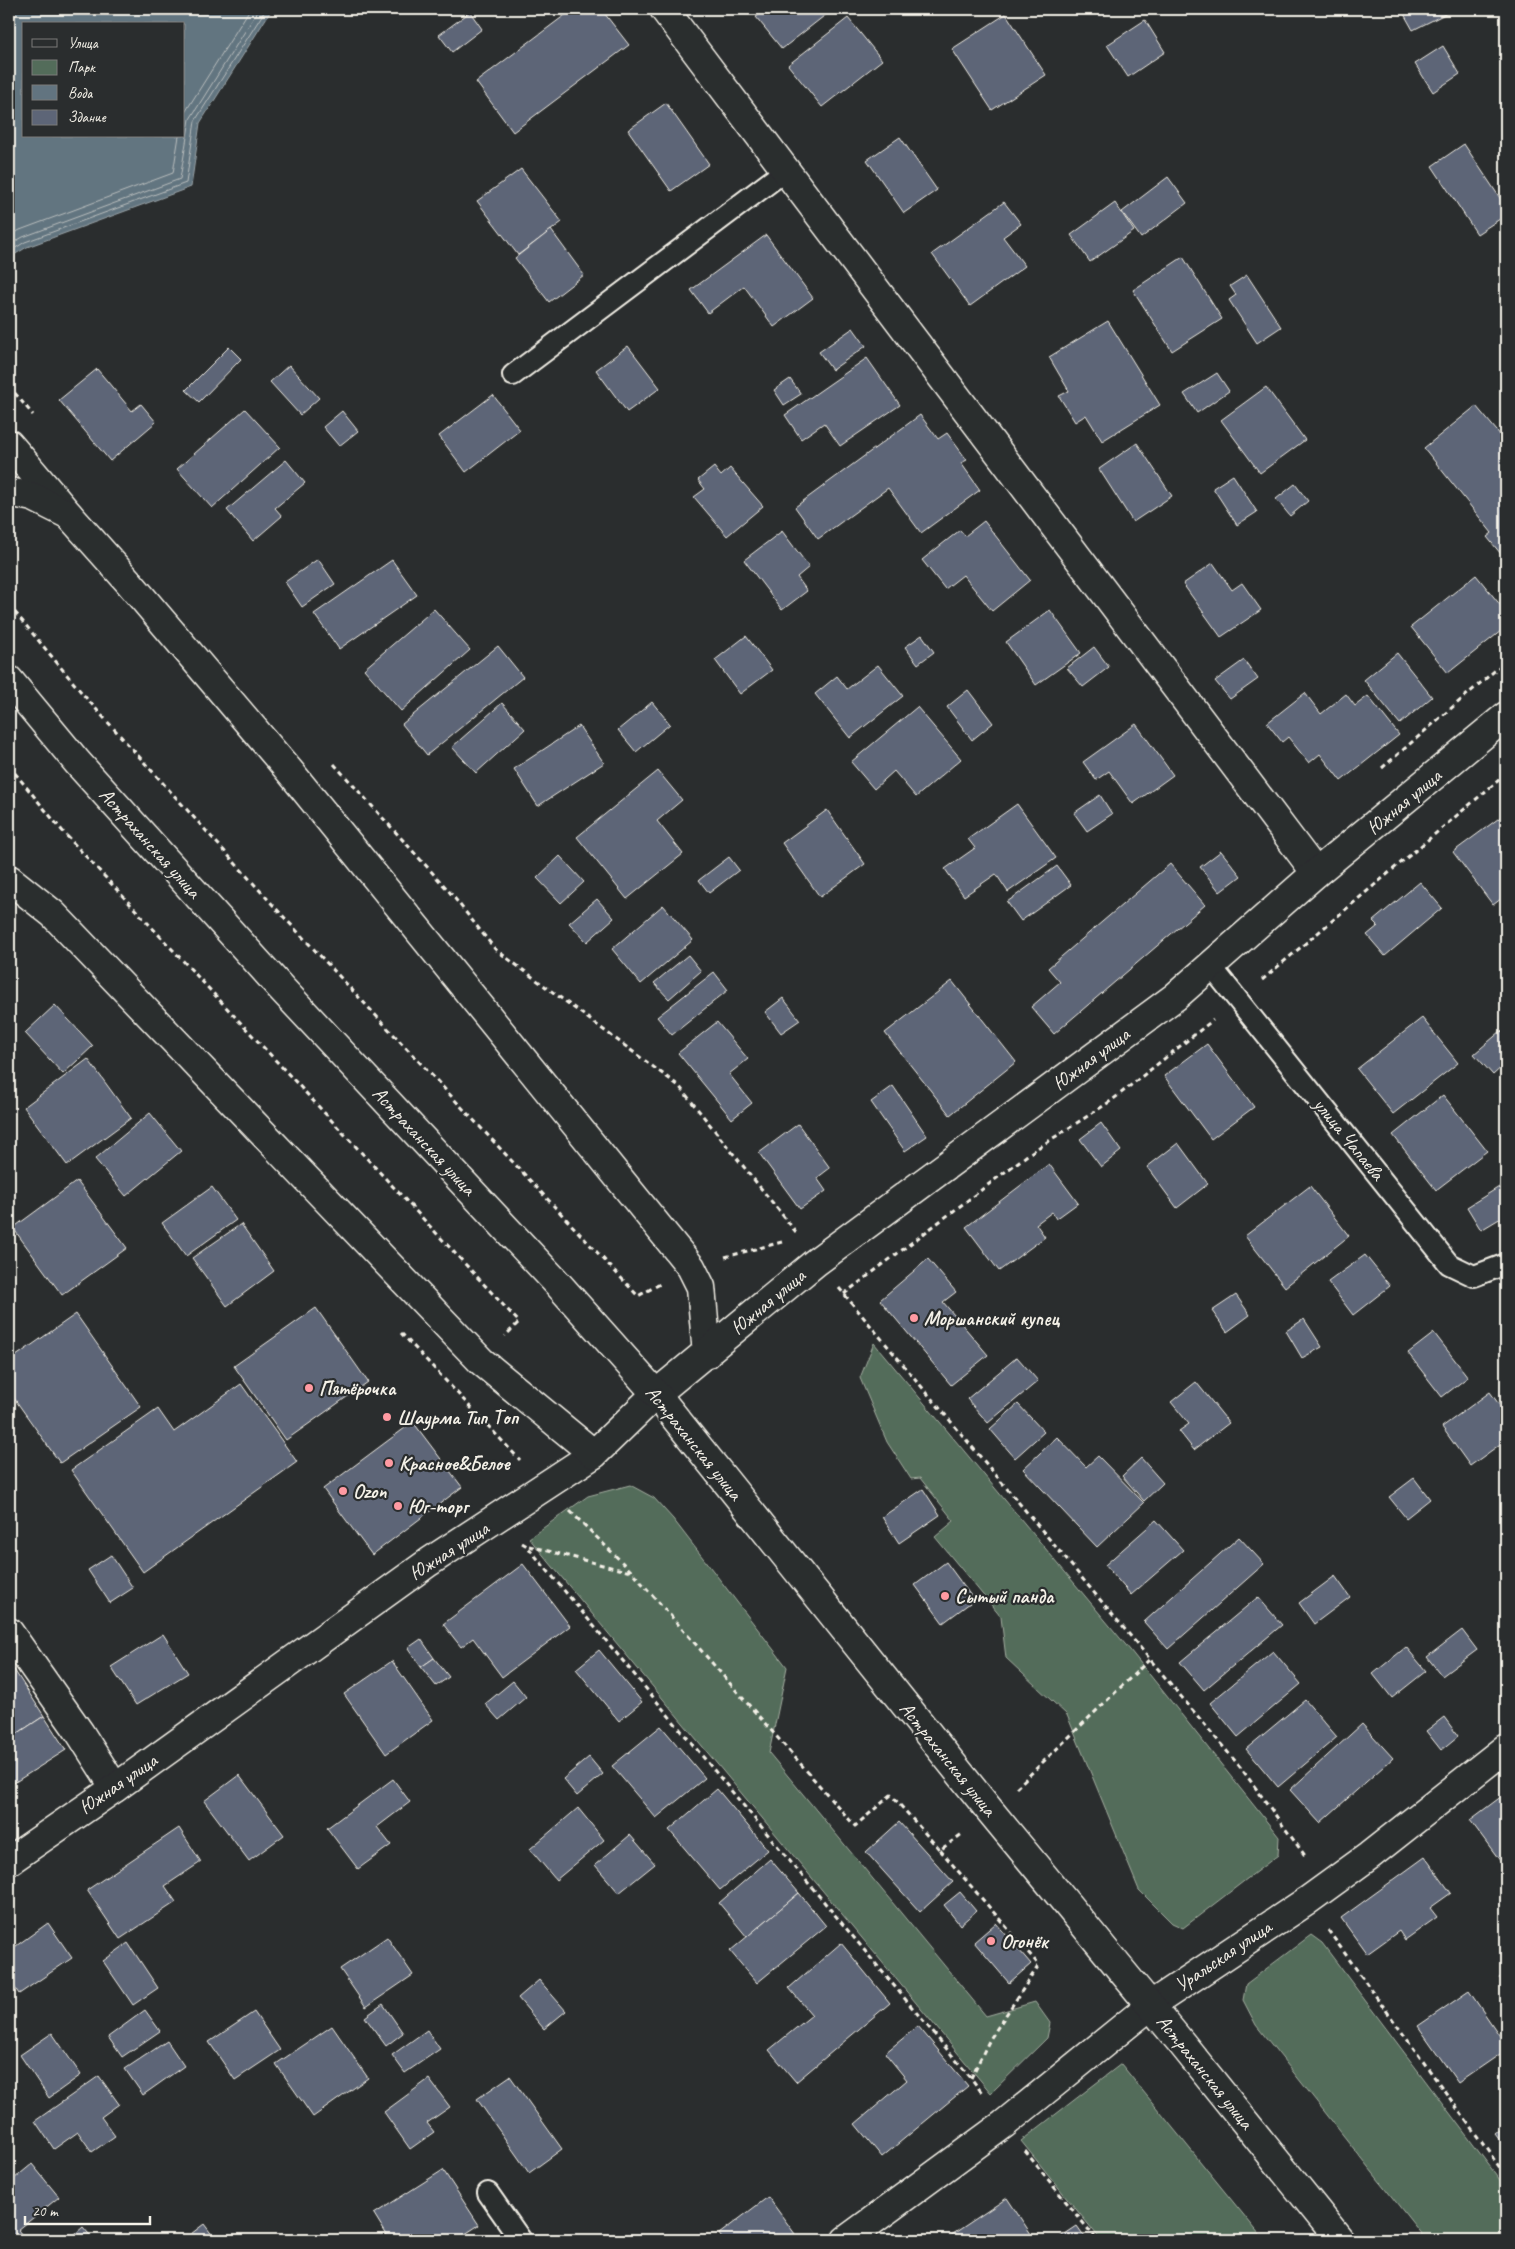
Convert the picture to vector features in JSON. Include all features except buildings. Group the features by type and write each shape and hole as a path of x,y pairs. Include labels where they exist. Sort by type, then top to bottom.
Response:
{"street":[{"path":"664,9 1316,873"},
{"path":"9,444 292,774 691,1267 701,1287 706,1354"},
{"path":"9,492 33,497 68,515"},
{"name":"Астраханская улица","path":"9,680 77,762 281,988 558,1284 656,1394 973,1790 1340,2240"},
{"name":"Южная улица","path":"9,1861 115,1788 429,1562 594,1454 656,1394 816,1262 1175,997 1316,873 1506,716"},
{"path":"9,879 53,914 481,1361 594,1454"},
{"path":"9,1632 80,1733 115,1788"},
{"name":"Уральская улица","path":"846,2240 1004,2124 1150,2005 1369,1856 1506,1748"}],"lane":[{"path":"514,375 786,170"},
{"name":"улица Чапаева","path":"1210,965 1449,1264 1474,1276 1506,1264"},
{"path":"488,2193 521,2240"}],"path":[{"path":"9,386 34,416"},
{"path":"9,605 67,676 282,915 638,1296 691,1267 800,1237"},
{"path":"1378,772 1506,661"},
{"path":"328,758 448,890 495,949 679,1086 800,1237 816,1262 1241,1768 1317,1893 1506,2176"},
{"path":"9,766 65,834 519,1322 455,1391"},
{"path":"485,1527 527,1546 634,1574"},
{"path":"527,1546 971,2078 1004,2124 1097,2240"},
{"path":"940,1850 1039,1965 990,2039 971,2078"}],"green space":[{"path":"874,1343 1130,1650 1279,1837 1278,1855 1183,1928 1172,1923 1139,1890 1067,1715 1006,1658 1001,1617 935,1537 954,1521 920,1478 911,1479 887,1442 860,1378"},
{"path":"630,1485 654,1498 673,1519 787,1667 769,1753 986,2016 1035,2002 1050,2023 1047,2038 991,2093 529,1538 588,1496"},
{"path":"1311,1935 1322,1943 1506,2188 1506,2240 1426,2240 1256,2025 1243,2000 1246,1984"},
{"path":"1121,2064 1264,2240 1101,2240 1021,2141"}],"water":[{"path":"9,9 272,9 200,123 191,187 27,247 9,258"}],"place":[{"name":"Моршанский купец","path":"914,1318"},
{"name":"Пятёрочка","path":"309,1388"},
{"name":"Шаурма Тип Топ","path":"387,1417"},
{"name":"Красное&Белое","path":"389,1463"},
{"name":"Ozon","path":"343,1491"},
{"name":"Юг-торг","path":"398,1506"},
{"name":"Сытый панда","path":"945,1596"},
{"name":"Огонёк","path":"991,1941"}]}
